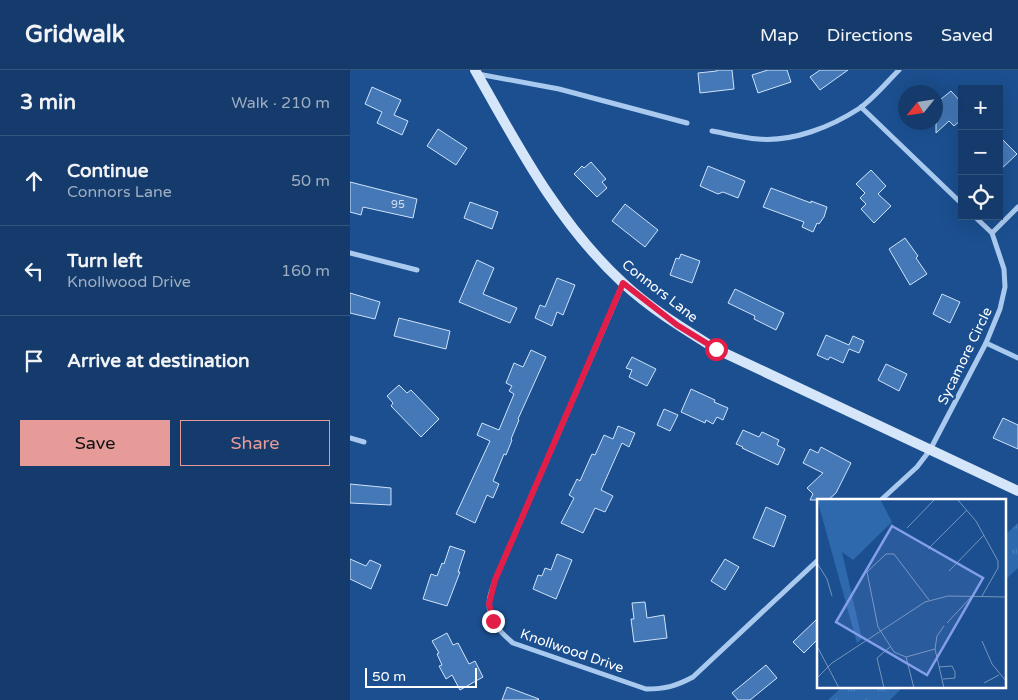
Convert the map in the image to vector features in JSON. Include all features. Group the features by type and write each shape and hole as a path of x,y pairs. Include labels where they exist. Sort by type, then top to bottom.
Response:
{"street":[{"path":"712,131 759,139 786,139 809,132 836,121 861,107 899,70"},
{"path":"476,72 559,89 687,123"},
{"name":"Connors Lane","path":"476,72 528,164 558,210 623,283 677,325 716,349 1018,491"},
{"path":"861,107 958,200"},
{"path":"992,233 1018,207"},
{"name":"Sycamore Circle","path":"930,450 986,343 1000,309 1005,287 1004,269 992,233 978,220"},
{"path":"350,253 417,270"},
{"name":"Knollwood Drive","path":"623,283 495,580 489,604 493,621 500,633 513,643 646,689 662,689 693,677 817,561"},
{"path":"986,343 1018,358"},
{"path":"350,438 364,442"},
{"path":"882,499 917,467 930,450"}],"green space":[{"path":"1018,523 1018,568 1006,579 1006,534"},
{"path":"841,688 902,688 890,700 828,700"}],"building":[{"path":"732,70 734,89 700,93 698,73"},
{"path":"768,70 787,70 791,82 758,93 752,75"},
{"path":"820,70 848,70 820,90 810,77"},
{"path":"372,87 401,100 394,115 408,121 402,135 377,123 382,112 365,104"},
{"path":"951,91 958,99 958,122 954,126 949,121 943,127 943,97"},
{"path":"438,129 467,148 456,165 427,146"},
{"path":"1003,140 1017,154 1003,167"},
{"path":"591,162 606,179 602,182 607,188 597,197 574,174 582,166 584,168"},
{"path":"708,166 745,181 738,198 723,192 718,194 700,186"},
{"path":"871,170 886,186 878,194 891,206 874,223 861,209 866,204 860,198 865,193 856,184"},
{"path":"350,182 417,199 413,218 363,207 361,215 350,212"},
{"path":"771,188 827,207 824,217 819,224 817,223 813,232 802,227 804,222 763,207"},
{"path":"470,202 498,212 492,229 464,218"},
{"path":"625,204 658,230 645,247 612,221"},
{"path":"905,238 918,256 916,258 927,274 910,285 889,249"},
{"path":"681,254 700,261 692,283 670,275 676,258 679,259"},
{"path":"477,260 494,268 483,294 517,308 510,323 459,302"},
{"path":"557,278 575,285 563,315 557,312 552,326 535,318 540,305 545,307"},
{"path":"735,289 784,313 776,330 754,319 755,316 728,303"},
{"path":"350,293 380,302 375,319 350,313"},
{"path":"942,294 960,302 950,323 933,314"},
{"path":"399,318 450,331 446,349 394,336"},
{"path":"826,335 849,345 853,336 864,341 859,353 849,349 843,363 830,357 828,360 817,355"},
{"path":"531,350 546,357 518,419 506,455 504,454 493,481 499,484 493,498 487,495 475,523 456,514 490,441 477,435 482,423 499,430 514,394 509,391 512,386 506,383 514,363 523,367"},
{"path":"632,357 656,369 647,386 629,377 632,370 626,368"},
{"path":"886,364 907,374 899,391 878,380"},
{"path":"399,385 407,393 411,390 439,419 421,437 391,406 393,403 387,396"},
{"path":"691,389 728,408 723,420 717,417 713,424 706,420 705,423 681,412"},
{"path":"664,409 678,415 670,431 657,425"},
{"path":"1003,418 1018,425 1018,449 993,438"},
{"path":"618,426 635,433 629,447 622,443 601,490 613,496 605,512 595,508 583,533 561,523 574,498 569,495 577,479 580,481 592,454 595,455 604,435 613,439"},
{"path":"743,430 759,437 762,432 779,440 777,445 785,449 778,465 736,444"},
{"path":"821,447 851,463 836,493 829,499 810,500 813,494 807,488 823,473 803,463 810,449 818,453"},
{"path":"350,484 391,488 391,505 350,503"},
{"path":"766,507 786,516 774,547 753,538"},
{"path":"450,546 465,551 458,572 460,572 447,606 423,599 431,574 437,576 442,563 444,564"},
{"path":"557,554 572,560 556,599 533,589 538,575 542,576 545,568 551,570"},
{"path":"350,559 366,566 370,560 381,565 371,589 350,579"},
{"path":"725,559 739,567 725,590 711,581"},
{"path":"645,602 647,618 664,615 667,638 634,642 631,619 634,619 632,603"},
{"path":"817,619 817,640 804,653 793,642"},
{"path":"447,633 453,645 458,643 469,664 475,661 483,677 460,690 452,675 446,679 439,666 442,665 437,654 439,653 432,641"},
{"path":"766,665 777,678 750,700 738,700 732,693"},
{"path":"507,687 539,699 502,700"}],"route":[{"path":"493,621 489,604 495,580 623,283 677,325 716,349"}]}
